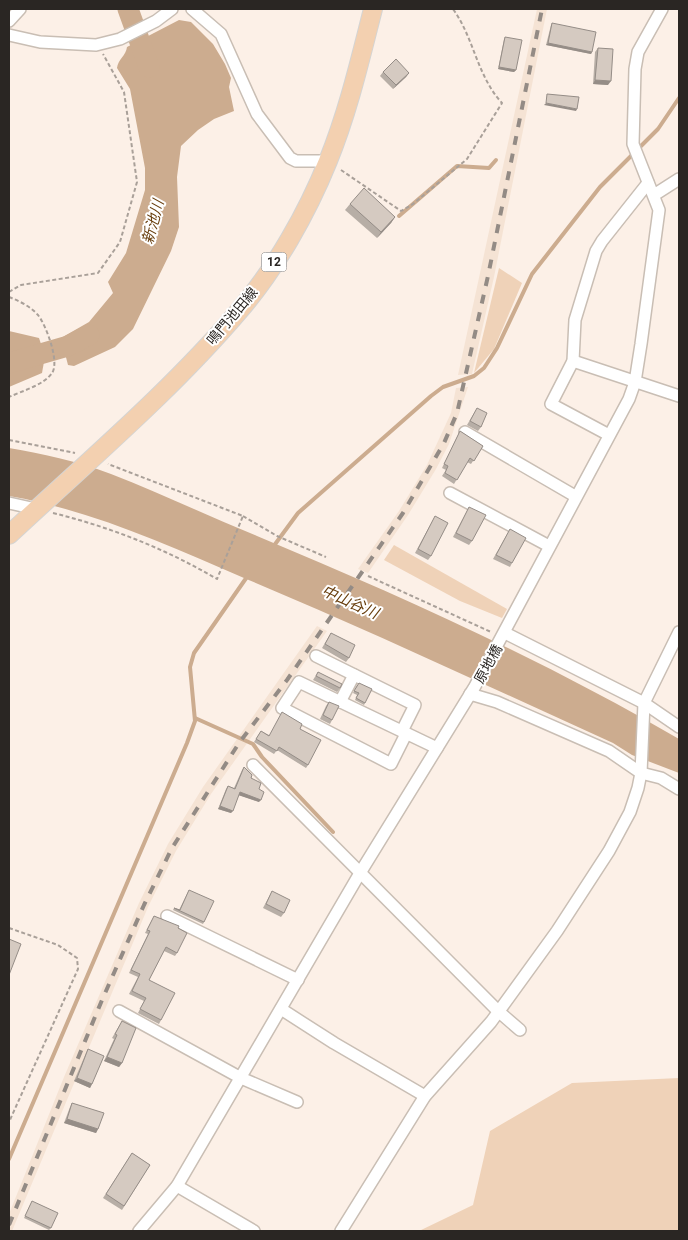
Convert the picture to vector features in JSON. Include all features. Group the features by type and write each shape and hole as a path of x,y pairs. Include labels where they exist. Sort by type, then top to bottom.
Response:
{"main road":[{"name":"鳴門池田線","path":"9,535 188,367 240,310 267,273 297,224 328,162 352,91 373,9"}],"street":[{"path":"9,21 20,9"},
{"path":"9,35 40,42 96,44 120,39 156,22 172,9"},
{"path":"192,9 221,34 257,114 290,158 296,162 328,162"},
{"name":"原地橋","path":"139,1231 177,1186 242,1078 360,873 472,691 629,399 635,382 659,210 633,144 634,69 638,52 662,9"},
{"path":"654,195 679,179"},
{"path":"608,435 551,404 573,361 575,320 596,251 648,183"},
{"path":"573,361 679,396"},
{"path":"465,432 576,496"},
{"path":"450,493 549,546"},
{"path":"9,503 39,507"},
{"path":"341,1231 425,1096 498,1011 557,931 609,851 630,812 641,769 644,708 679,632"},
{"path":"503,636 679,727"},
{"path":"316,656 415,705 404,733 392,764 282,708 299,682 404,733 437,748"},
{"path":"340,702 354,674"},
{"path":"472,691 609,751 679,789"},
{"path":"253,765 349,859 360,873 498,1011 520,1030"},
{"path":"167,916 298,980"},
{"path":"281,1010 425,1096"},
{"path":"119,1011 242,1078 296,1102"},
{"path":"177,1186 254,1231"}],"path":[{"path":"328,162 401,211 413,204 467,160 502,103 495,96 479,66 461,19 454,9"},
{"path":"9,292 21,285 98,273 120,242 137,182 135,160 124,92 96,44"},
{"path":"9,296 23,302 38,315 56,360 52,373 45,380 9,397"},
{"path":"9,440 89,460 146,477 217,508 243,516 277,536 326,557"},
{"path":"39,507 98,524 170,554 217,579 243,516"},
{"path":"368,576 503,636"},
{"path":"9,928 58,945 77,958 78,968 9,1122"}],"shaded area":[{"path":"537,9 547,9 494,277 472,374 458,375"},
{"path":"499,268 522,283 494,349 474,373"},
{"path":"468,387 449,444 436,469 408,515 368,573 358,569 399,511 427,465 451,413 456,388"},
{"path":"394,545 507,609 502,618 460,601 384,560"},
{"path":"317,626 327,631 211,794 176,851 148,907 12,1231 9,1231 9,1214 64,1077 139,903 168,844 203,787"},
{"path":"679,1078 679,1231 419,1231 473,1205 490,1131 572,1083"}],"water":[{"path":"179,20 191,22 213,44 231,78 229,87 234,111 214,119 198,130 181,146 177,177 179,227 171,251 133,329 115,347 74,366 68,365 61,338 89,322 113,293 108,282 126,253 145,190 145,168 130,89 117,68 127,47"},
{"path":"9,331 39,338 45,356 42,373 9,387"},
{"name":"中山谷川","path":"9,448 48,455 99,469 365,582 471,630 576,682 679,739 679,773 632,755 613,743 383,638 157,541 99,519 39,502 9,496"}],"building":[{"path":"552,23 596,32 592,52 548,43"},
{"path":"505,37 522,40 516,70 499,67"},
{"path":"598,48 613,49 611,81 595,80"},
{"path":"396,59 409,73 396,85 383,72"},
{"path":"547,94 579,97 577,109 546,103"},
{"path":"364,188 395,217 381,232 350,204"},
{"path":"477,408 487,413 481,427 470,421"},
{"path":"460,431 483,446 474,461 470,458 457,480 445,473 448,466 444,464"},
{"path":"469,507 486,515 472,541 456,533"},
{"path":"435,516 448,523 431,556 418,549"},
{"path":"510,529 526,538 512,563 496,555"},
{"path":"331,633 355,645 349,658 325,644"},
{"path":"318,672 342,684 340,688 316,676"},
{"path":"359,683 372,689 365,703 356,698 359,693 354,691"},
{"path":"329,702 339,706 332,720 323,715"},
{"path":"282,712 302,724 300,729 321,740 308,765 279,747 277,751 256,739 261,731 269,736"},
{"path":"244,767 252,775 251,778 261,783 259,789 264,792 261,800 240,792 233,811 220,806 228,786 235,789"},
{"path":"189,890 214,901 204,922 174,908 180,910"},
{"path":"272,891 290,900 284,913 266,904"},
{"path":"154,916 179,926 178,928 187,933 177,953 166,947 149,980 175,993 161,1020 140,1009 146,998 132,991 140,974 131,970 150,931 147,930"},
{"path":"9,939 21,944 9,975"},
{"path":"122,1021 136,1028 122,1063 107,1057"},
{"path":"88,1049 104,1056 92,1084 77,1078"},
{"path":"72,1103 104,1113 98,1129 67,1119"},
{"path":"132,1153 150,1165 124,1206 106,1194"},
{"path":"32,1201 58,1213 51,1228 25,1216"}],"waterway":[{"name":"新池川","path":"128,9 149,67"},
{"path":"273,547 298,513 431,396 443,387 474,376 484,368 497,348 532,274 600,187 658,129 679,98"},
{"path":"399,216 457,166 489,168 496,160"},
{"name":"新池川","path":"9,363 68,346 89,335"},
{"path":"9,1159 187,743 195,721 190,667 194,653 249,574"},
{"path":"195,718 253,744 262,757 333,832"}],"railway":[{"path":"9,1225 102,1000 144,905 172,848 239,743 287,680 403,513 444,443 457,413 488,276 542,9"}]}
